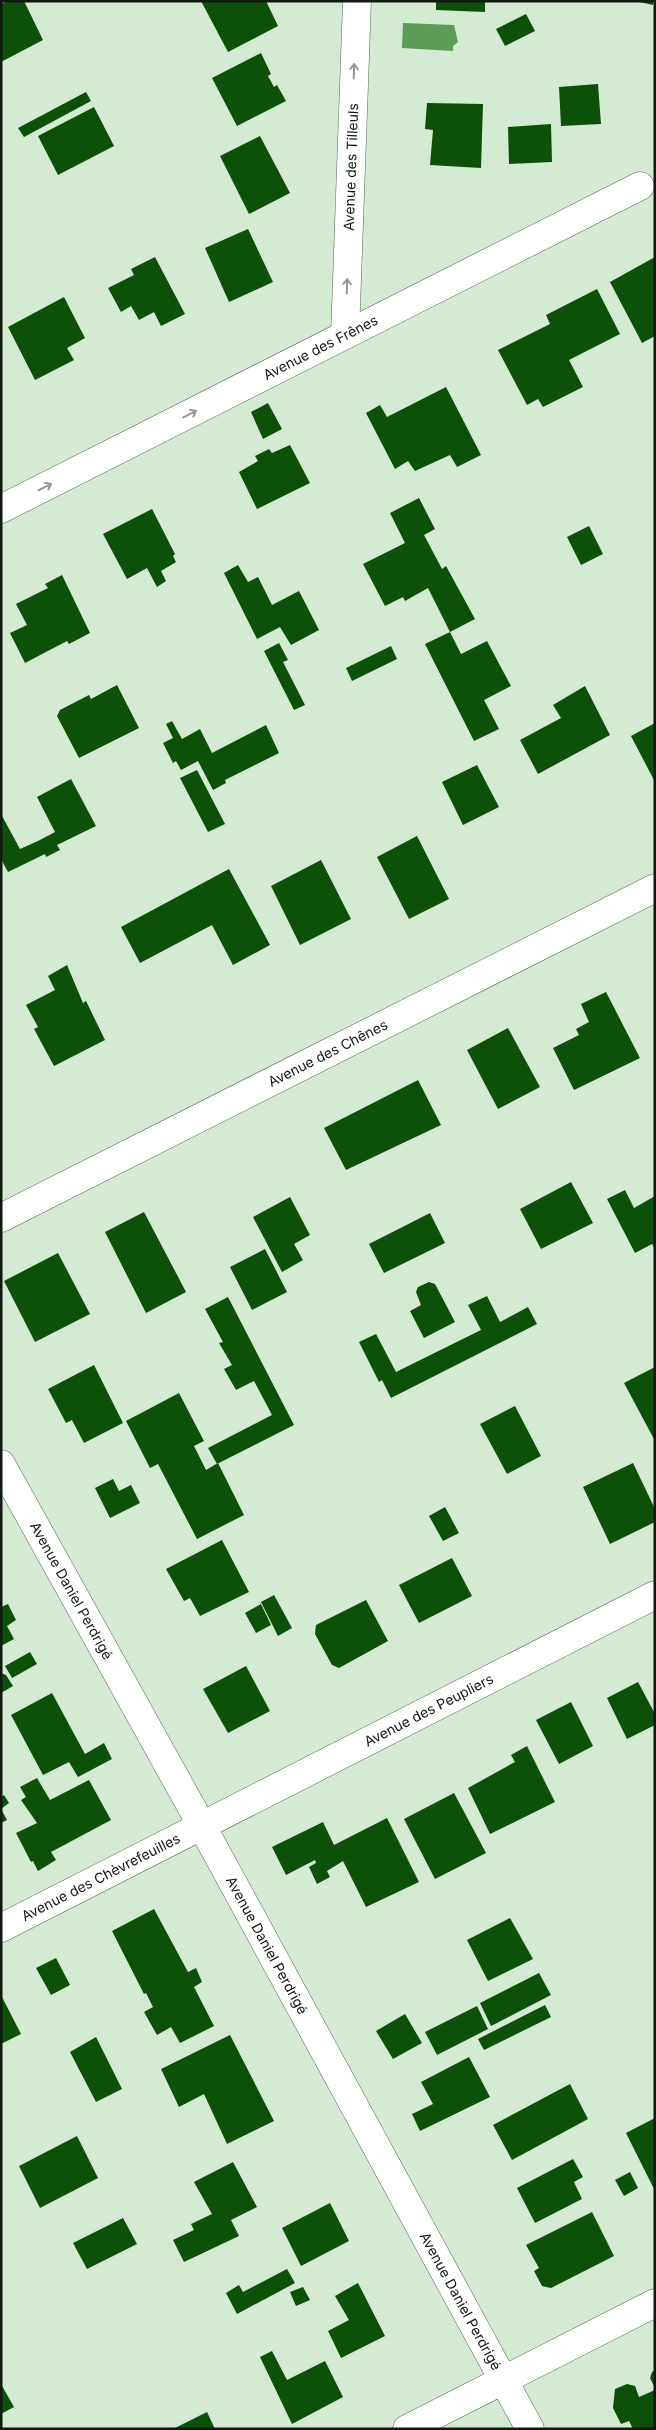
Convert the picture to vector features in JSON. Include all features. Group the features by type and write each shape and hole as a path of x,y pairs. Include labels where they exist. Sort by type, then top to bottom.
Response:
{"street":[{"name":"Avenue des Tilleuls","path":"345,335 357,1"},
{"name":"Avenue des Frênes","path":"1,509 640,186"},
{"name":"Avenue des Chênes","path":"1,1218 655,888"},
{"name":"Avenue Daniel Perdrigé","path":"1,1464 202,1826 530,2429"},
{"name":"Avenue des Peupliers","path":"202,1826 655,1595"},
{"name":"Avenue des Chèvrefeuilles","path":"1,1928 202,1826"},
{"path":"407,2429 655,2303"}],"shaded area":[{"path":"403,23 454,25 458,42 453,46 453,51 402,48"}],"building":[{"path":"7,1 24,1 43,40 1,62 1,4"},
{"path":"201,1 266,1 278,26 228,52"},
{"path":"436,1 485,1 485,12 436,10"},
{"path":"635,1 653,1 653,5"},
{"path":"526,14 535,31 505,46 496,29"},
{"path":"261,53 271,74 268,76 274,87 277,85 286,101 237,126 212,78"},
{"path":"598,84 601,124 561,126 559,87"},
{"path":"86,92 91,101 24,137 18,128"},
{"path":"427,103 483,104 481,168 430,165 433,130 425,129"},
{"path":"94,107 114,146 58,175 38,136"},
{"path":"551,124 552,162 509,164 508,127"},
{"path":"260,136 290,193 249,214 220,156"},
{"path":"248,229 273,282 229,302 205,248"},
{"path":"155,257 185,314 161,326 154,312 139,320 131,306 121,312 108,288 134,275 131,269"},
{"path":"655,257 655,336 642,343 610,282"},
{"path":"597,289 620,334 569,360 583,387 543,407 538,399 527,405 498,350 550,324 546,315"},
{"path":"64,297 85,338 67,348 74,360 35,380 8,327"},
{"path":"446,387 481,455 457,467 450,455 415,471 408,461 395,469 366,413 380,405 387,417"},
{"path":"268,403 282,429 263,439 251,412"},
{"path":"290,445 310,483 257,509 239,472 258,461 255,456 269,449 272,453"},
{"path":"419,498 435,529 424,535 442,569 446,566 475,619 450,632 428,588 405,601 403,597 385,606 363,564 405,543 390,513"},
{"path":"152,509 175,554 173,556 176,562 161,571 166,581 157,587 147,568 127,579 103,534"},
{"path":"589,526 603,554 581,565 567,537"},
{"path":"238,565 248,582 258,577 272,605 299,591 319,630 291,645 280,627 257,639 224,573"},
{"path":"62,575 90,633 69,644 67,641 25,663 10,633 27,625 16,604 48,588 45,584"},
{"path":"450,632 461,654 487,641 511,686 484,700 499,729 474,741 425,644"},
{"path":"279,643 288,660 283,662 305,705 294,710 264,651"},
{"path":"391,646 397,659 352,681 346,668"},
{"path":"117,685 139,728 79,758 57,716 60,710 89,695 91,699"},
{"path":"585,686 610,735 538,774 520,740 561,718 553,705"},
{"path":"172,721 182,739 200,729 212,753 266,725 279,753 225,780 226,783 213,790 198,761 181,770 176,761 173,763 163,743 173,738 166,724"},
{"path":"655,723 655,782 631,736"},
{"path":"477,765 499,807 463,825 442,782"},
{"path":"197,770 225,824 208,832 180,778"},
{"path":"71,779 96,826 57,845 60,850 46,857 45,854 8,872 1,859 1,814 20,849 38,841 55,832 37,797"},
{"path":"417,836 449,899 409,919 377,857"},
{"path":"321,860 351,919 300,945 271,886"},
{"path":"229,869 270,945 233,965 212,925 140,963 121,927"},
{"path":"67,965 83,1003 86,1001 105,1040 54,1066 34,1029 38,1027 26,1005 55,990 48,976"},
{"path":"606,992 640,1058 574,1090 553,1048 579,1035 576,1029 589,1022 581,1004"},
{"path":"508,1028 540,1087 498,1109 467,1050"},
{"path":"418,1080 441,1125 346,1170 324,1128"},
{"path":"571,1182 593,1223 541,1249 520,1209"},
{"path":"625,1190 634,1208 655,1196 655,1249 652,1244 635,1253 607,1199"},
{"path":"290,1197 310,1235 294,1244 303,1260 282,1272 253,1217"},
{"path":"144,1212 186,1292 146,1313 105,1232"},
{"path":"430,1213 445,1243 384,1273 369,1244"},
{"path":"265,1249 287,1292 252,1310 230,1267"},
{"path":"58,1253 90,1314 35,1342 4,1281"},
{"path":"429,1282 435,1284 455,1322 424,1338 410,1311 421,1305 416,1292 418,1287"},
{"path":"487,1296 500,1322 528,1307 537,1324 391,1398 382,1380 379,1382 359,1342 376,1334 396,1372 481,1330 468,1305"},
{"path":"228,1297 294,1425 217,1464 208,1448 272,1415 254,1381 236,1390 224,1369 232,1365 219,1343 223,1342 205,1309"},
{"path":"94,1365 123,1423 84,1443 72,1420 66,1423 48,1389"},
{"path":"655,1367 655,1441 624,1383"},
{"path":"179,1393 204,1441 194,1446 206,1470 218,1463 244,1515 197,1539 158,1464 150,1468 126,1421"},
{"path":"515,1406 541,1456 507,1474 480,1424"},
{"path":"633,1463 655,1509 655,1522 610,1544 583,1487"},
{"path":"113,1479 119,1491 131,1485 140,1503 110,1518 95,1488"},
{"path":"445,1507 459,1533 443,1541 429,1516"},
{"path":"222,1540 249,1592 200,1616 190,1598 184,1601 166,1569"},
{"path":"452,1558 472,1596 419,1623 399,1585"},
{"path":"274,1595 292,1628 278,1636 261,1602"},
{"path":"366,1600 388,1641 339,1668 332,1665 315,1634 316,1625"},
{"path":"8,1604 16,1620 7,1626 14,1639 1,1646 1,1607"},
{"path":"261,1604 271,1625 256,1633 245,1613"},
{"path":"30,1652 37,1664 12,1678 5,1666"},
{"path":"246,1666 270,1711 228,1733 203,1689"},
{"path":"1,1673 6,1675 13,1686 1,1693"},
{"path":"638,1682 655,1714 655,1725 627,1739 607,1698"},
{"path":"52,1693 85,1754 104,1743 112,1759 78,1777 69,1762 43,1775 11,1715"},
{"path":"571,1702 593,1746 559,1764 536,1720"},
{"path":"527,1746 555,1802 490,1834 468,1788 515,1762 511,1755"},
{"path":"37,1778 50,1800 89,1780 111,1820 51,1852 56,1860 38,1871 33,1861 31,1862 16,1833 37,1823 21,1800 26,1797 20,1787"},
{"path":"454,1793 486,1853 435,1879 404,1819"},
{"path":"4,1795 9,1803 1,1809 1,1797"},
{"path":"1,1809 7,1820 1,1823"},
{"path":"387,1818 419,1882 366,1907 343,1861 327,1871 330,1877 317,1884 309,1867 316,1863 315,1860 286,1875 272,1847 323,1822 334,1845"},
{"path":"154,1909 188,1972 196,1968 202,1982 194,1987 214,2026 180,2043 171,2027 157,2035 144,2012 153,2007 146,1993 144,1994 112,1931"},
{"path":"510,1918 533,1959 488,1981 467,1940"},
{"path":"56,1958 70,1985 51,1995 36,1968"},
{"path":"539,1973 551,1995 491,2026 480,2003"},
{"path":"1,1995 21,2034 1,2044"},
{"path":"545,2005 551,2017 484,2050 478,2039"},
{"path":"477,2006 488,2029 437,2055 425,2032"},
{"path":"405,2014 422,2043 393,2059 376,2031"},
{"path":"230,2035 274,2121 227,2144 204,2094 179,2107 161,2069"},
{"path":"96,2037 122,2089 96,2102 70,2052"},
{"path":"469,2057 490,2097 420,2131 412,2114 433,2104 421,2082"},
{"path":"570,2084 588,2119 512,2160 493,2125"},
{"path":"655,2118 655,2191 626,2133"},
{"path":"77,2136 98,2178 40,2208 19,2166"},
{"path":"573,2159 583,2177 574,2182 582,2199 535,2223 517,2188"},
{"path":"233,2162 257,2207 231,2220 239,2236 184,2262 173,2240 194,2230 191,2224 212,2214 194,2182"},
{"path":"630,2172 638,2188 624,2196 615,2180"},
{"path":"330,2203 349,2241 301,2266 282,2228"},
{"path":"592,2212 614,2256 551,2288 542,2286 534,2271 539,2268 526,2245"},
{"path":"123,2218 137,2244 87,2269 73,2243"},
{"path":"287,2269 295,2283 237,2314 226,2293 239,2285 243,2292"},
{"path":"358,2283 385,2336 341,2358 328,2331 349,2320 335,2296"},
{"path":"303,2287 310,2300 296,2306 290,2292"},
{"path":"272,2351 287,2380 325,2361 343,2397 292,2424 260,2357"},
{"path":"655,2370 655,2388 650,2378"},
{"path":"1,2384 14,2407 1,2414"},
{"path":"627,2384 635,2386 639,2397 655,2390 655,2429 633,2429 629,2421 621,2424 613,2408 615,2389"},
{"path":"207,2412 215,2429 173,2429"}]}
